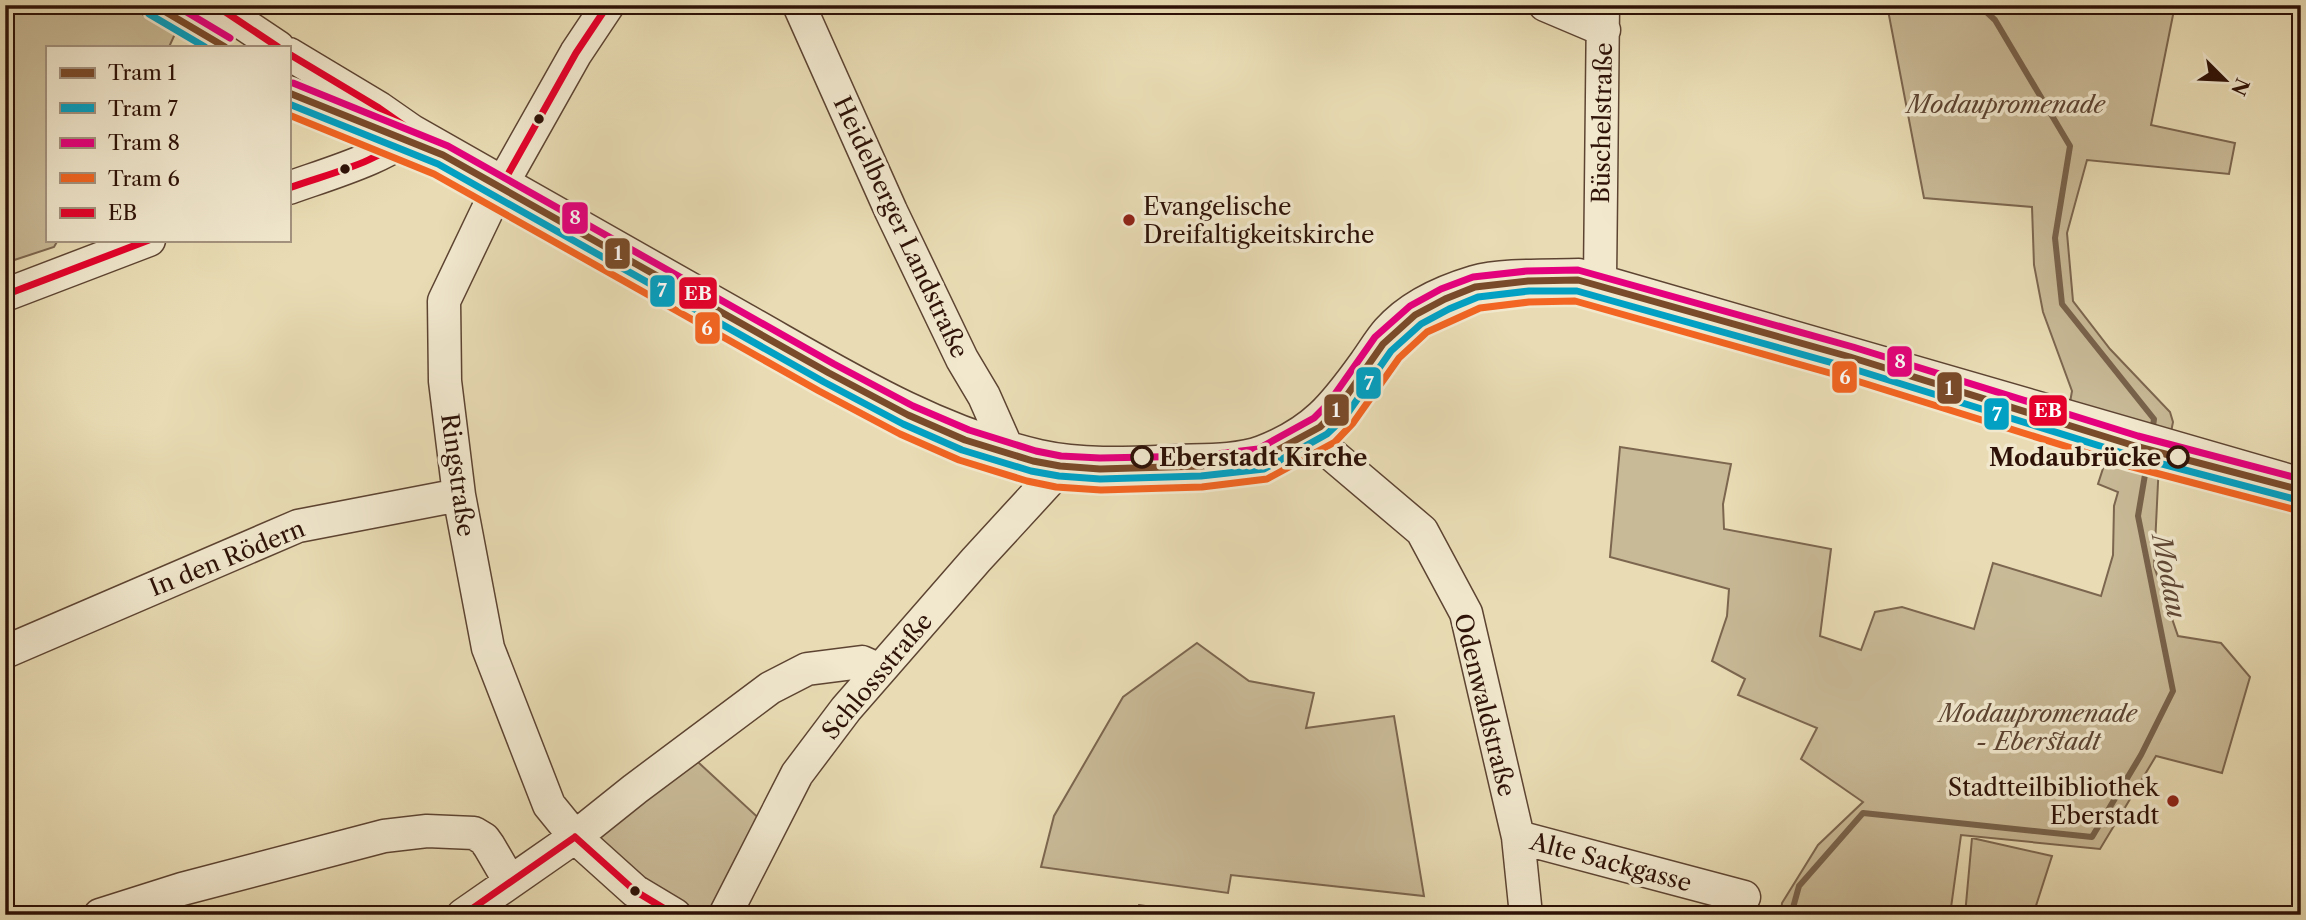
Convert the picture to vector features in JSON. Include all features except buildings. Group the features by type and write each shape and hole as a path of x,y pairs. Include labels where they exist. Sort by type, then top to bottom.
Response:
{"street":[{"path":"215,5 276,46"},
{"name":"Ringstraße","path":"608,5 576,53 503,183 444,301 445,381 459,495 488,648 549,805 575,837 635,891 675,915"},
{"name":"Heidelberger Landstraße","path":"799,5 891,211 962,359 984,396 1007,448"},
{"name":"Büschelstraße","path":"1545,5 1604,18 1600,280"},
{"path":"290,55 412,131 911,411 969,436 1063,461 1136,463 1216,459 1260,453 1304,432 1322,417 1337,401 1389,330 1409,312 1476,281 1537,275 1579,275 2301,484"},
{"path":"290,188 393,147 407,139 412,131"},
{"path":"5,295 144,242"},
{"name":"Odenwaldstraße","path":"1304,432 1423,531 1466,614 1518,837 1526,915"},
{"name":"Schlossstraße","path":"725,915 797,774 846,709 1056,473 1063,461"},
{"name":"In den Rödern","path":"5,652 298,526 459,495"},
{"path":"463,915 575,837 771,688 807,669 862,662 880,670"},
{"path":"100,915 182,889 384,836 427,831 474,833 489,846 510,882"},
{"name":"Alte Sackgasse","path":"1518,837 1744,897"}],"green space":[{"path":"5,5 127,5 175,34 169,46 46,46 46,242 57,242 54,247 5,263"},
{"name":"Modaupromenade","path":"1887,5 2175,5 2151,125 2235,143 2229,174 2087,160 2067,233 2073,301 2110,349 2170,412 2173,422 2171,432 2069,408 2072,391 2043,312 2034,265 2032,207 1924,198"},
{"name":"Modaupromenade - Eberstadt","path":"1620,447 1731,464 1723,504 1724,529 1831,549 1820,636 1861,650 1875,612 1902,607 1974,629 1993,563 2101,596 2113,555 2114,506 2118,492 2098,484 2108,453 2139,453 2159,462 2154,566 2178,636 2221,643 2250,677 2222,773 2156,756 2100,849 1961,835 1950,915 1781,915 1782,903 1818,845 1863,802 1801,759 1817,728 1738,695 1745,679 1712,661 1727,616 1729,589 1610,557"},
{"path":"1197,643 1249,681 1314,693 1306,728 1394,716 1424,896 1231,875 1228,893 1041,867 1054,816 1123,697"},
{"path":"686,751 764,823 723,915 675,915 575,837"},
{"path":"1972,838 2052,856 2033,915 1965,915"},
{"path":"1139,905 1204,915 1136,915"}],"waterway":[{"name":"Modau","path":"1979,5 1995,20 2070,146 2055,238 2062,304 2154,419 2152,433"},
{"name":"Modau","path":"1791,915 1799,886 1863,813 2092,837 2141,755 2173,691 2138,516 2149,451"}],"tram line":[{"path":"141,5 151,14"},
{"name":"1","path":"154,5 223,46"},
{"name":"8","path":"175,5 230,38"},
{"name":"7","path":"149,14 203,46"},
{"name":"8","path":"293,83 448,146 913,406 969,430 1061,456 1200,456 1258,449 1314,418 1328,404 1375,337 1410,306 1441,289 1473,277 1527,271 1578,270 1853,347 2138,436 2301,479"},
{"name":"1","path":"290,93 443,155 908,415 965,440 1033,461 1100,469 1201,466 1261,459 1320,427 1336,411 1383,344 1415,315 1475,287 1528,281 1578,280 1850,357 2135,446 2301,490"},
{"name":"7","path":"290,104 438,164 903,424 962,450 1031,471 1100,479 1201,476 1264,469 1327,434 1345,417 1391,351 1421,324 1478,297 1529,291 1577,291 1847,367 2132,456 2298,500"},
{"name":"6","path":"290,115 434,174 900,434 959,460 1056,487 1101,490 1202,487 1267,479 1335,442 1353,423 1399,358 1427,332 1480,308 1529,302 1575,301 1844,377 2129,466 2296,510"}],"transit line":[{"name":"EB","path":"215,5 276,46"},
{"name":"EB","path":"503,183 576,53 608,5"},
{"name":"EB","path":"290,55 412,131 848,378 950,428 1031,455 1074,462 1132,463 1230,458 1263,451 1295,436 1322,416 1384,336 1403,316 1425,301 1474,283 1526,276 1579,275 2301,484"},
{"name":"EB","path":"290,188 370,159 412,131"},
{"name":"EB","path":"5,295 144,242"},
{"name":"EB","path":"575,837 635,891 675,915"},
{"name":"EB","path":"463,915 575,837"}],"place":[{"name":"Evangelische Dreifaltigkeitskirche","path":"1129,220"},
{"name":"Eberstadt Kirche","path":"1142,457"},
{"name":"Modaubrücke","path":"2178,457"},
{"name":"Stadtteilbibliothek Eberstadt","path":"2173,801"}]}
